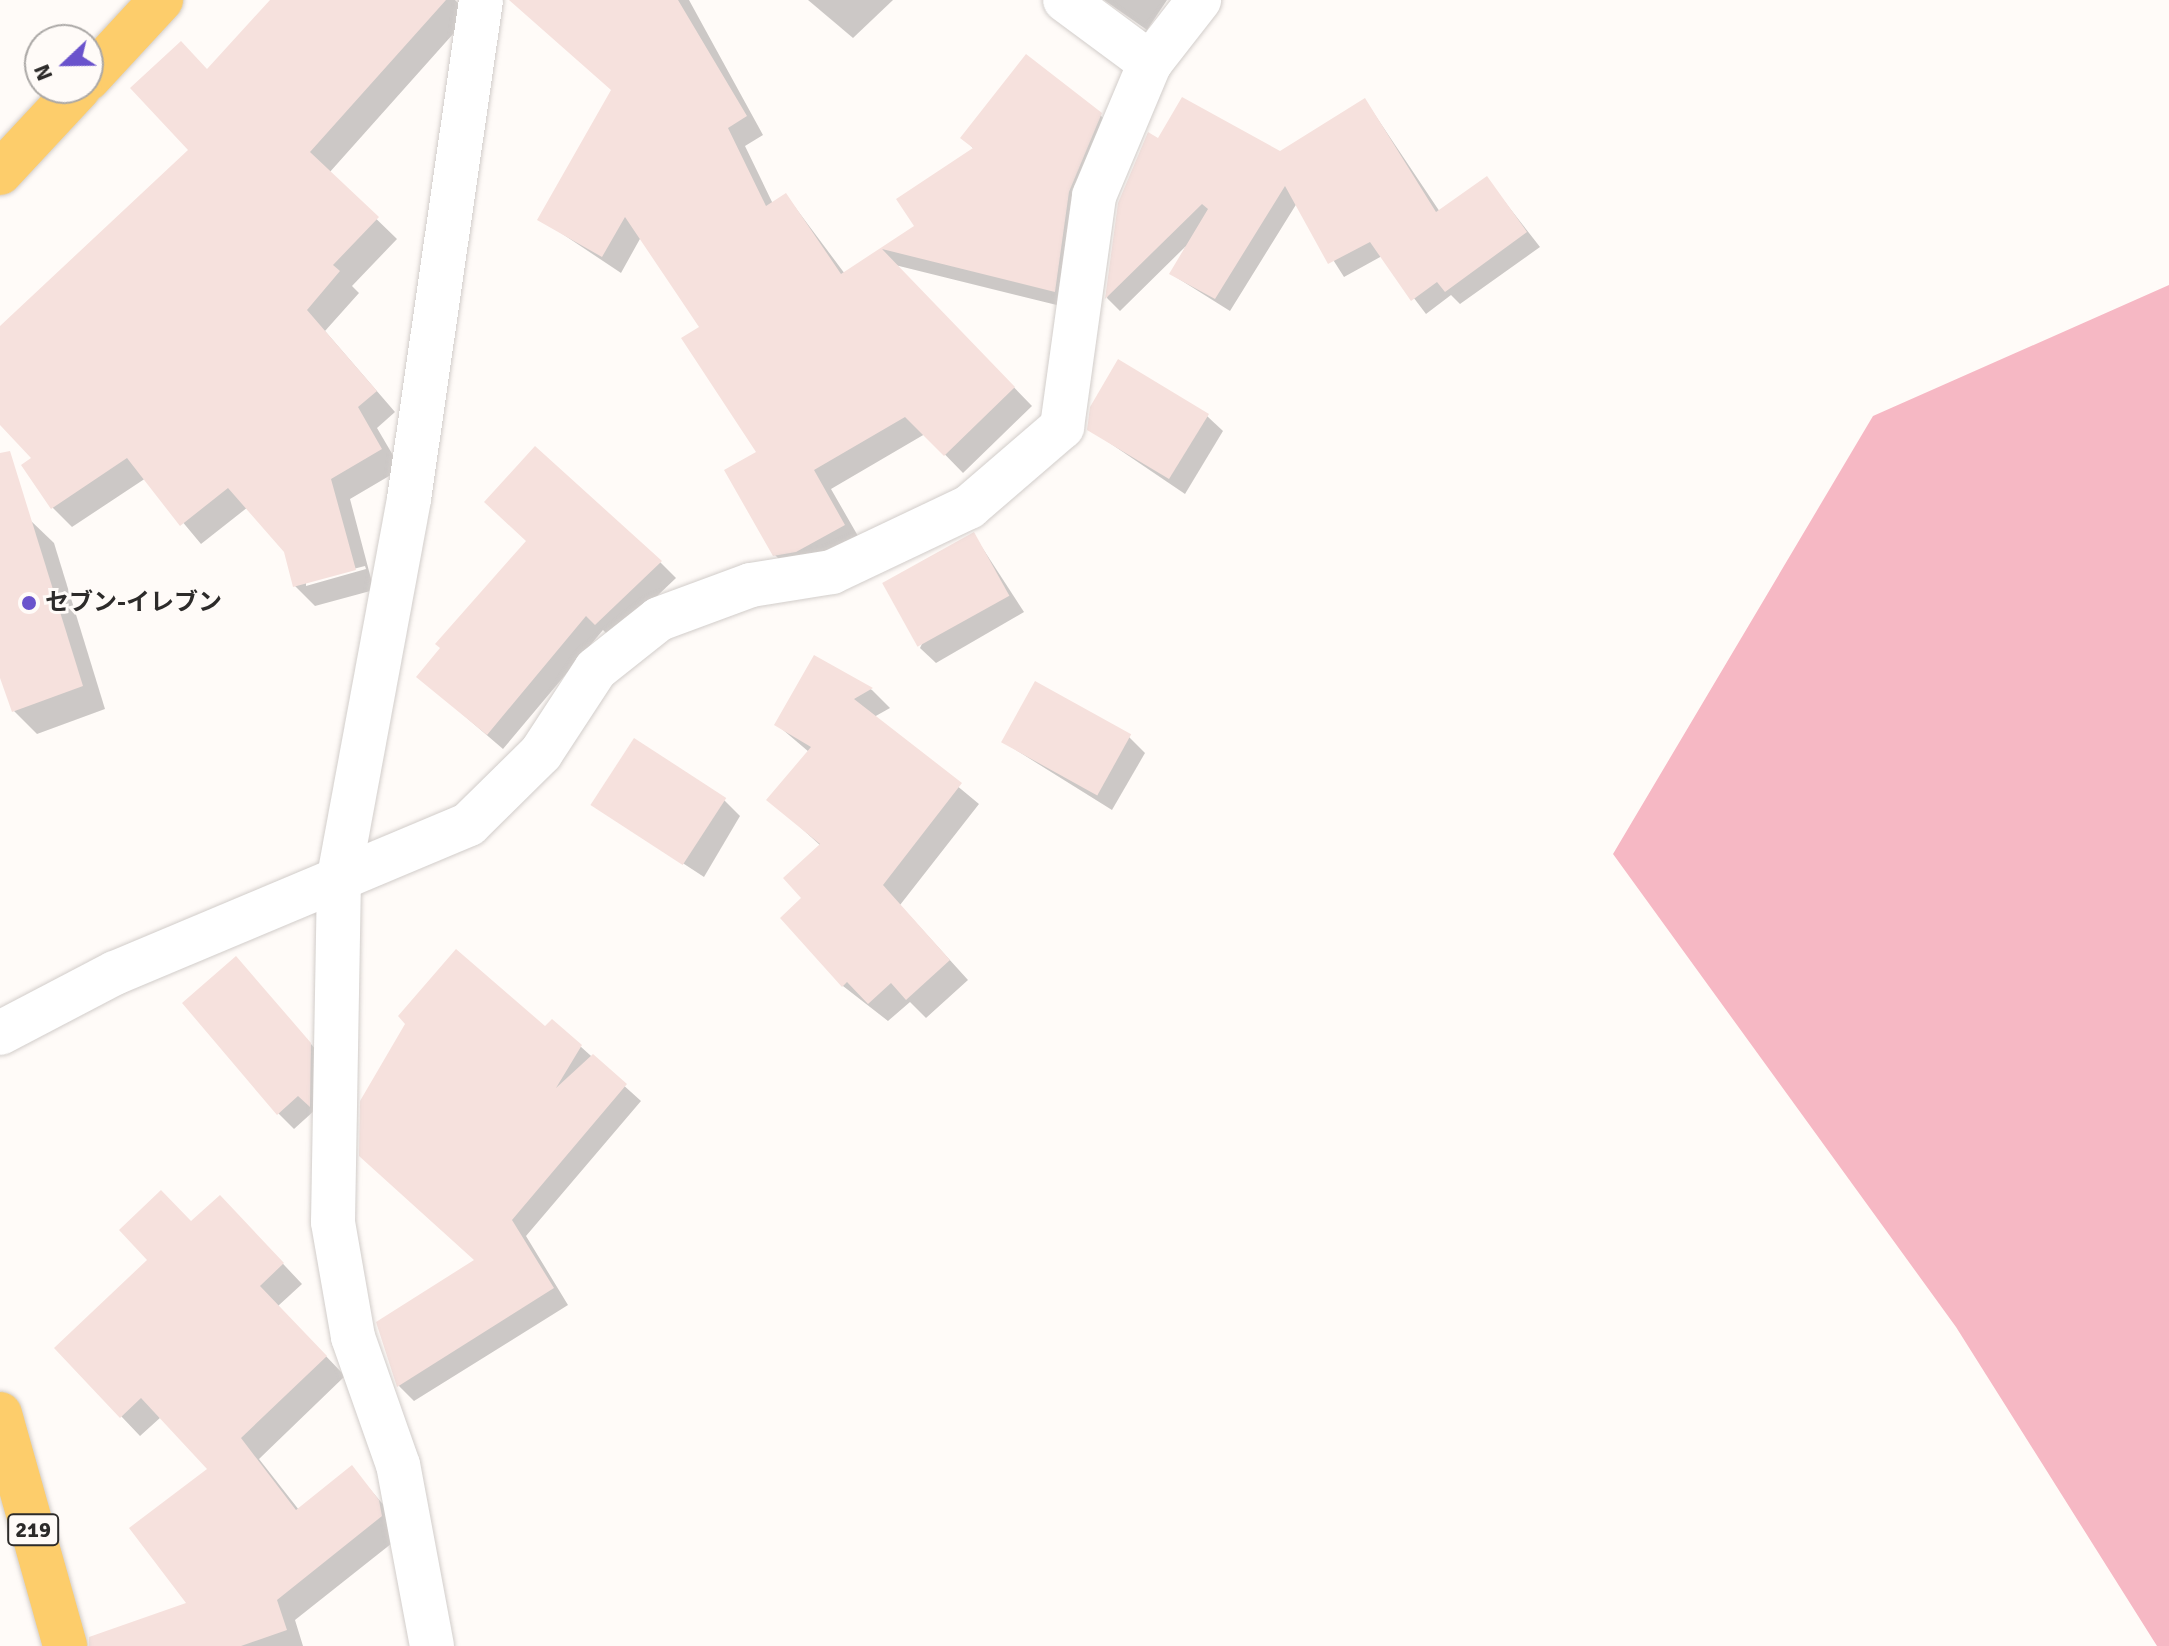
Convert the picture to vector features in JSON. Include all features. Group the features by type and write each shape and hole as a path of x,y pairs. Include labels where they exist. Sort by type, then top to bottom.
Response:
{"highway":[{"path":"104,62 161,0"},
{"path":"0,173 64,104"},
{"name":"219","path":"0,1414 65,1646"}],"street":[{"path":"432,1646 398,1465 353,1337 333,1222 339,877 409,499 481,0"},
{"path":"1065,0 1150,63"},
{"path":"0,1033 115,973 469,824 541,753 596,669 659,619 751,585 832,572 917,538 969,507 1062,427 1094,196 1150,63 1199,0"}],"shaded area":[{"path":"2169,285 2169,1646 2157,1646 1956,1327 1613,854 1873,416"}],"building":[{"path":"270,0 446,0 310,152 379,217 333,265 340,271 307,310 377,391 358,407 382,449 331,479 356,570 293,587 284,552 228,488 180,526 127,458 51,509 21,465 31,458 0,425 0,326 188,150 130,88 181,41 207,69"},
{"path":"509,0 678,0 747,116 728,128 766,206 786,193 841,274 914,226 896,199 973,148 960,138 1026,54 1102,113 1069,192 1055,292 882,249 1015,387 944,456 905,417 814,470 845,525 796,552 773,556 724,470 756,452 681,338 699,327 625,217 602,257 537,220 611,90"},
{"path":"1182,97 1280,151 1365,98 1436,212 1487,176 1527,232 1445,292 1437,282 1411,301 1370,242 1328,264 1285,186 1215,299 1169,274 1208,209 1202,204 1105,299 1118,203 1148,132 1158,138"},
{"path":"1118,359 1209,414 1169,479 1087,430 1090,407"},
{"path":"535,446 662,561 595,625 586,616 487,735 416,677 440,648 435,644 526,541 484,502"},
{"name":"セブン-イレブン","path":"10,451 83,686 12,712 0,678 0,453"},
{"path":"974,532 1009,596 918,647 882,583"},
{"path":"814,655 873,688 854,699 962,783 883,885 950,960 906,1000 891,983 868,1004 847,982 842,987 780,918 801,898 783,878 820,844 766,800 811,747 774,725"},
{"path":"1035,681 1131,734 1097,796 1001,742"},
{"path":"634,738 726,798 683,865 590,805"},
{"path":"456,949 545,1026 552,1019 582,1045 556,1088 593,1054 627,1084 512,1220 554,1288 397,1387 376,1322 474,1260 359,1156 360,1101 405,1024 398,1016"},
{"path":"236,956 311,1043 310,1107 298,1096 277,1115 182,1003"},
{"path":"161,1190 191,1221 220,1195 284,1263 260,1286 327,1356 241,1438 296,1510 352,1465 379,1500 382,1516 277,1600 287,1630 241,1646 89,1646 89,1637 186,1603 129,1528 207,1469 141,1398 120,1418 54,1348 147,1260 119,1230"}],"place":[{"name":"セブン-イレブン","path":"29,603"}]}
